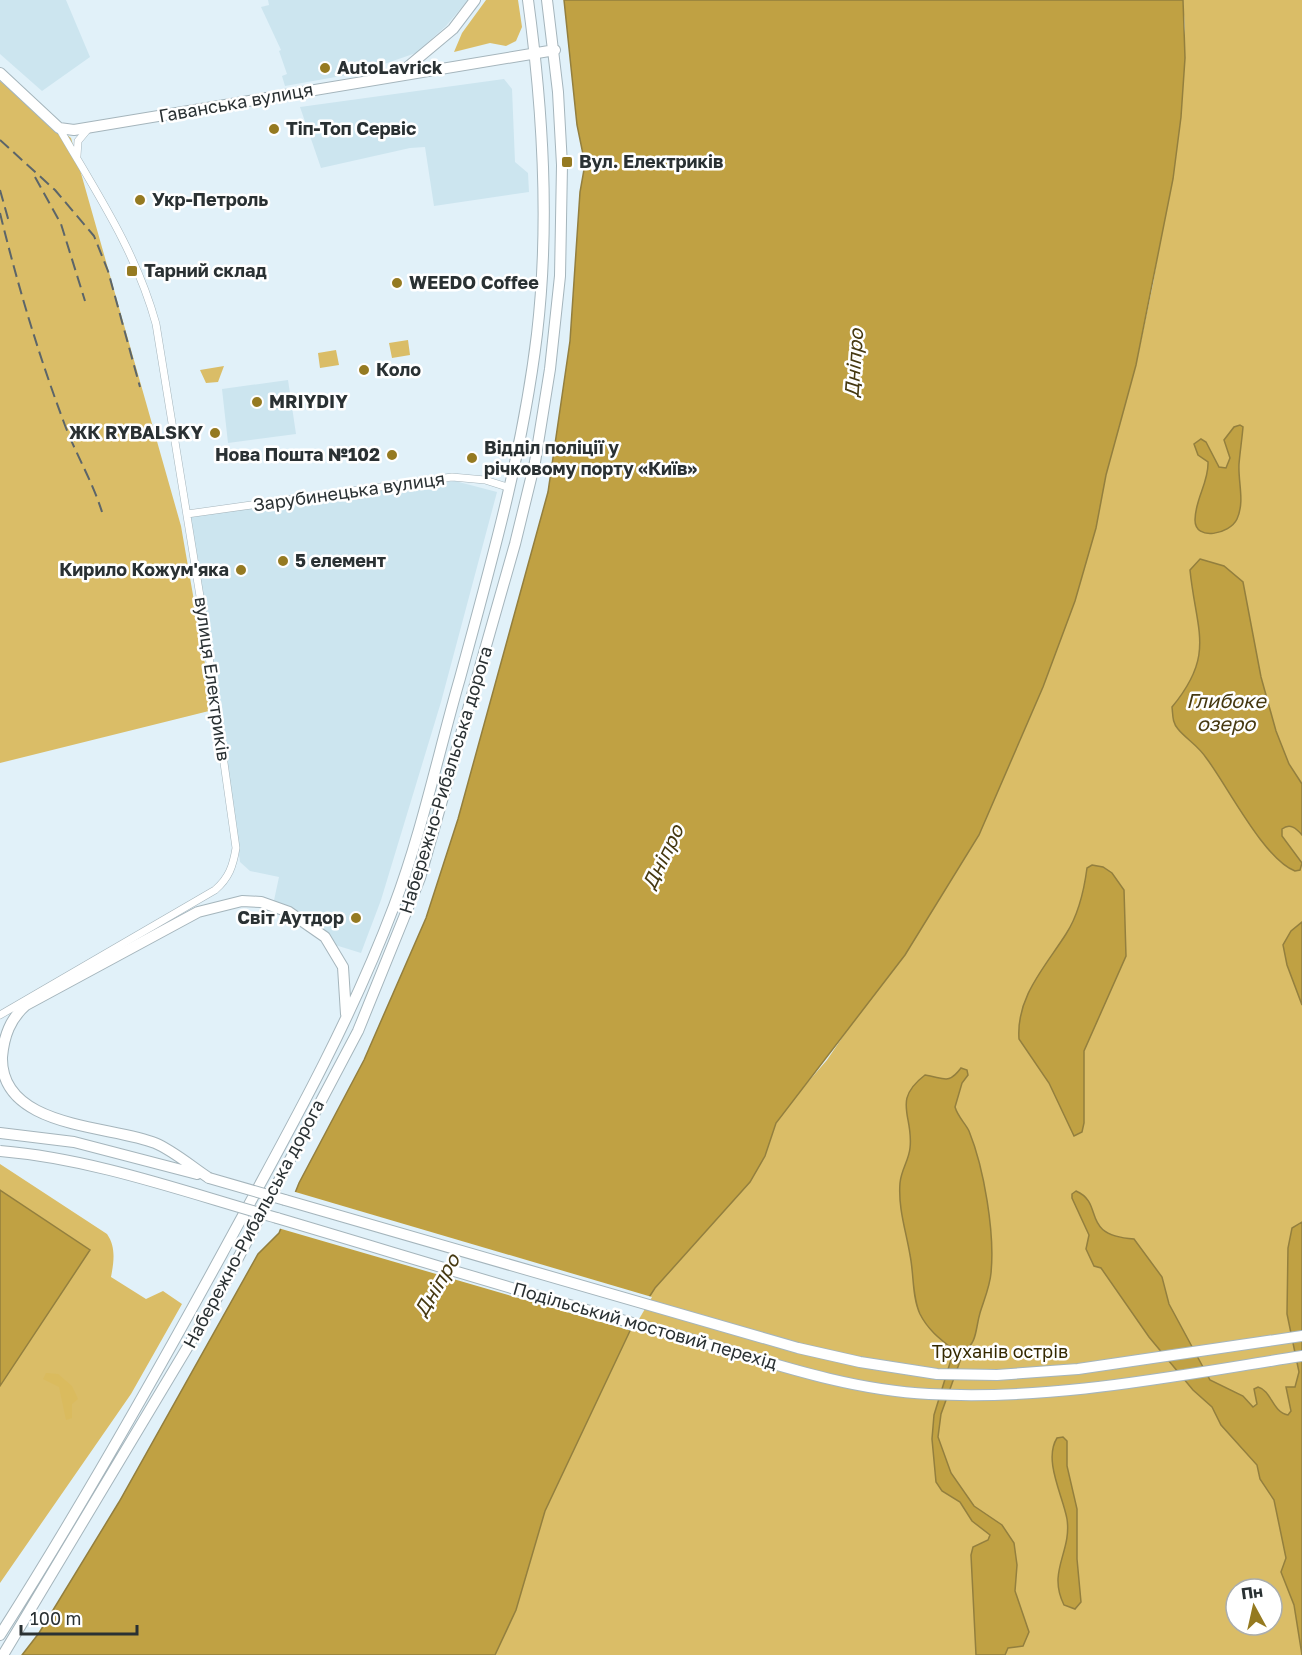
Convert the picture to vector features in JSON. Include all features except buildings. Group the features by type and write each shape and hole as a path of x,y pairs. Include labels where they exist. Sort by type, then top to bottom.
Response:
{"main road":[{"path":"398,75 453,29 475,0"},
{"name":"Набережно-Рибальська дорога","path":"0,1635 203,1288 300,1111 346,1019 379,945 411,858 488,579 510,488 531,377 541,281 543,166 536,53 528,0"},
{"name":"Набережно-Рибальська дорога","path":"3,1655 232,1269 358,1031 420,878 515,544 545,401 555,328 562,223 562,165 555,50 547,0"},
{"name":"Гаванська вулиця","path":"59,128 74,130 555,50"},
{"name":"вулиця Електриків","path":"0,73 59,128"},
{"path":"209,1178 155,1143 45,1116 29,1107 16,1095 3,1074 3,1049 12,1021 26,1005 198,912 233,901 261,902 289,912 306,921 326,937 343,967 346,1019"},
{"name":"Подільський мостовий перехід","path":"0,1133 74,1142 209,1178 798,1348 860,1362 937,1374 997,1376 1078,1369 1302,1336"},
{"name":"Подільський мостовий перехід","path":"0,1151 58,1158 107,1169 639,1326 858,1385 927,1394 998,1396 1078,1390 1302,1356"}],"street":[{"path":"78,162 78,141 91,127"},
{"name":"вулиця Електриків","path":"0,1015 197,902 225,881 231,871 236,848 187,514 156,324 146,287 120,232 59,128"},
{"name":"Зарубинецька вулиця","path":"187,514 452,477 485,480 510,488"}],"shaded area":[{"path":"0,0 66,0 90,57 42,91 0,54"},
{"path":"268,0 468,0 446,26 416,53 358,73 285,86 282,76 287,74 279,51 281,50 261,7 269,5"},
{"path":"504,79 512,89 515,162 528,173 529,192 434,206 425,147 410,148 321,168 300,107"},
{"name":"MRIYDIY","path":"288,380 296,434 228,443 222,389"},
{"path":"455,481 497,492 441,702 381,900 361,953 332,944 273,905 279,877 250,871 240,862 221,712 189,517"},
{"path":"46,1373 58,1374 72,1386 78,1399 72,1404 72,1418 66,1420 59,1387 43,1379"}],"green space":[{"path":"486,0 518,0 522,27 516,41 506,46 490,43 454,52 462,33"},
{"name":"Труханів острів","path":"1183,0 1302,0 1302,1655 495,1655 516,1610 545,1511 637,1316 655,1288 750,1182 765,1156 776,1123 789,1104 827,1060 861,1010 905,955 979,835 1043,687 1096,528 1106,475 1136,365 1153,284 1181,117 1185,29"},
{"path":"0,81 71,138 181,526 213,710 0,763"},
{"path":"408,340 410,355 392,358 389,343"},
{"path":"336,350 339,365 320,368 318,353"},
{"path":"224,366 218,382 206,383 200,370"},
{"path":"0,1164 107,1234 113,1249 111,1277 146,1299 163,1291 182,1304 131,1394 0,1583 0,1386 90,1250 0,1190"}],"water":[{"name":"Дніпро","path":"564,0 1183,0 1185,58 1181,117 1173,179 1136,365 1106,475 1096,528 1075,601 1043,687 979,835 905,955 776,1123 765,1156 750,1182 655,1288 637,1316 545,1511 516,1610 495,1655 22,1655 39,1633 119,1502 258,1254 279,1233 299,1183 364,1060 426,918 458,819 548,492 570,341 580,192 585,164 577,125"},
{"path":"1240,425 1243,427 1239,464 1241,499 1237,519 1221,532 1206,533 1197,527 1195,520 1208,462 1198,455 1194,444 1201,439 1206,442 1219,467 1226,468 1230,458 1224,440 1234,427"},
{"name":"Глибоке озеро","path":"1200,559 1224,566 1243,582 1261,677 1276,731 1289,764 1302,784 1302,835 1293,827 1288,826 1282,829 1282,836 1302,863 1300,870 1295,871 1283,864 1259,838 1216,771 1196,746 1181,733 1174,721 1172,707 1186,688 1199,656 1199,626 1190,570"},
{"path":"1092,865 1103,867 1112,873 1124,890 1126,956 1084,1051 1084,1123 1082,1132 1074,1136 1049,1083 1019,1039 1019,1024 1027,996 1066,934 1078,910 1087,868"},
{"path":"1302,922 1302,1005 1287,965 1283,945 1291,931"},
{"path":"961,1068 967,1070 968,1075 962,1083 955,1107 969,1131 984,1182 990,1220 992,1257 988,1288 974,1340 963,1353 941,1414 938,1437 951,1473 974,1506 1002,1525 1014,1543 1017,1565 1015,1591 1029,1632 1023,1646 1008,1648 1005,1655 976,1655 971,1555 973,1547 988,1540 990,1535 972,1521 960,1502 942,1491 936,1482 932,1439 934,1415 954,1350 931,1330 917,1307 900,1201 901,1178 910,1148 906,1109 909,1093 925,1075 946,1079 953,1077"},
{"path":"0,1190 90,1250 0,1386"},
{"path":"1076,1191 1085,1197 1099,1225 1106,1232 1134,1239 1162,1277 1169,1304 1210,1380 1243,1396 1253,1407 1257,1404 1254,1389 1258,1387 1263,1389 1279,1410 1288,1415 1291,1411 1286,1387 1295,1387 1299,1372 1287,1314 1288,1248 1292,1228 1302,1222 1302,1655 1294,1605 1281,1572 1286,1558 1274,1500 1260,1479 1257,1465 1221,1425 1212,1407 1193,1390 1149,1337 1101,1268 1094,1266 1086,1249 1089,1235 1072,1194"},
{"path":"1063,1437 1067,1441 1067,1466 1077,1509 1077,1559 1081,1602 1075,1609 1064,1605 1059,1593 1058,1582 1068,1531 1052,1457 1057,1438"}],"pier":[{"path":"292,1191 652,1297 632,1331 278,1228"}],"railway":[{"path":"0,140 55,190 94,236 108,271 140,387"},
{"path":"35,177 61,224 85,301"},
{"path":"0,190 9,222"},
{"path":"0,213 45,369 67,432 102,512"}],"place":[{"name":"AutoLavrick","path":"325,68"},
{"name":"Тіп-Топ Сервіс","path":"274,129"},
{"name":"Вул. Електриків","path":"567,162"},
{"name":"Укр-Петроль","path":"140,200"},
{"name":"Тарний склад","path":"132,271"},
{"name":"WEEDO Coffee","path":"397,283"},
{"name":"Коло","path":"364,370"},
{"name":"MRIYDIY","path":"257,402"},
{"name":"ЖК RYBALSKY","path":"215,433"},
{"name":"Нова Пошта №102","path":"392,455"},
{"name":"Відділ поліції у річковому порту «Київ»","path":"472,458"},
{"name":"5 елемент","path":"283,561"},
{"name":"Кирило Кожум'яка","path":"241,570"},
{"name":"Світ Аутдор","path":"356,918"}]}
